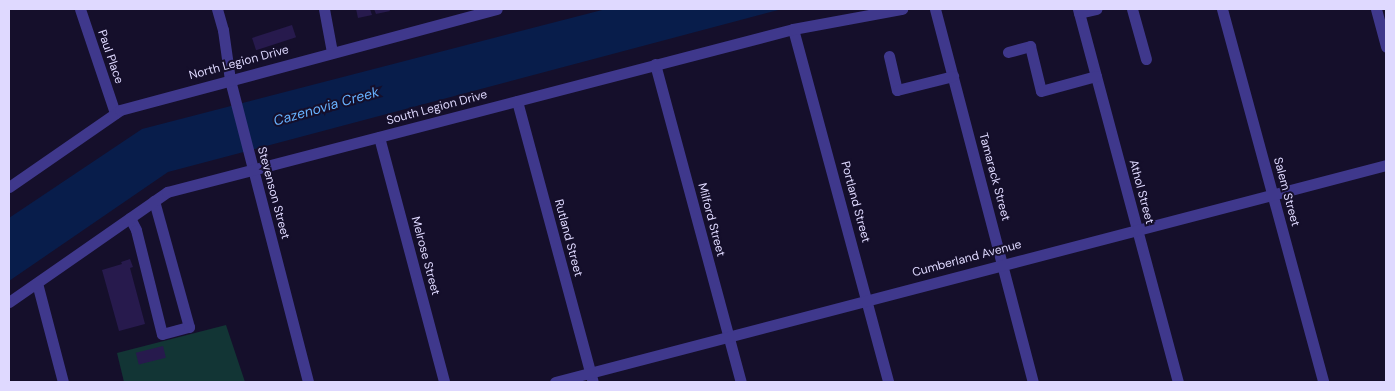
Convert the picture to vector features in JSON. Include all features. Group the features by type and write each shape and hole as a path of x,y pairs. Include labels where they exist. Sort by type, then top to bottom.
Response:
{"street":[{"name":"Paul Place","path":"80,9 115,113"},
{"name":"Stevenson Street","path":"217,9 224,30 231,85 308,382"},
{"path":"324,9 332,52"},
{"name":"North Legion Drive","path":"9,187 115,113 231,85 332,52 466,12 497,9"},
{"name":"South Legion Drive","path":"9,302 167,192 252,166 379,137 793,29 902,9"},
{"name":"Tamarack Street","path":"935,9 1033,382"},
{"path":"1079,11 1098,9"},
{"path":"1132,9 1146,59"},
{"name":"Salem Street","path":"1222,9 1323,382"},
{"path":"1376,9 1386,47"},
{"name":"Athol Street","path":"1079,11 1178,382"},
{"name":"Portland Street","path":"793,29 888,382"},
{"path":"1008,52 1030,46 1041,91 1096,76"},
{"path":"889,56 897,90 953,76"},
{"name":"Milford Street","path":"655,64 741,382"},
{"name":"Rutland Street","path":"518,101 591,378"},
{"name":"Melrose Street","path":"379,137 444,382"},
{"name":"Cumberland Avenue","path":"555,382 591,378 728,336 1386,165"},
{"path":"130,218 136,230 162,334 189,327 154,201"},
{"path":"37,283 63,382"}],"green space":[{"path":"226,325 245,382 124,382 117,353"}],"water":[{"name":"Cazenovia Creek","path":"606,9 782,9 168,172 9,281 9,218 142,129"}],"building":[{"path":"356,9 370,9 372,15 358,18"},
{"path":"374,9 389,9 390,11 376,14"},
{"path":"292,25 296,37 256,50 252,38"},
{"path":"130,259 133,267 130,268 145,324 119,331 102,270 122,264 121,262"},
{"path":"163,346 166,358 139,364 136,353"}]}
